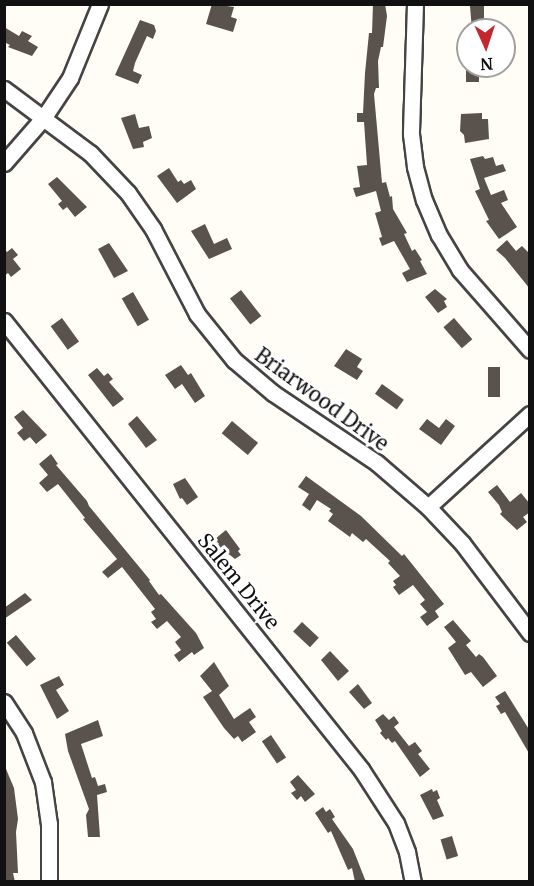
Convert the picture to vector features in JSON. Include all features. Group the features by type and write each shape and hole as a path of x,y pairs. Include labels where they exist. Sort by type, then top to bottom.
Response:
{"street":[{"path":"4,163 44,117 75,68 100,4"},
{"path":"415,4 411,134 415,167 424,200 436,230 452,258 482,298 530,350"},
{"name":"Briarwood Drive","path":"4,89 44,117 95,158 128,193 153,229 197,314 234,360 273,393 377,464 428,507 462,543 530,633"},
{"name":"Salem Drive","path":"4,321 362,770 396,823 407,852 413,882"},
{"path":"428,507 530,414"},
{"path":"4,702 24,733 43,782 49,824 49,882"}],"building":[{"path":"212,4 234,7 231,17 237,19 233,32 206,24"},
{"path":"373,4 385,4 387,16 383,47 381,47 378,61 379,88 376,88 374,94 382,183 386,182 390,197 392,196 393,209 407,233 404,234 412,251 415,249 422,260 420,261 427,274 407,282 402,273 410,269 394,241 382,246 379,238 382,237 375,213 381,211 376,191 356,197 353,188 360,187 357,166 367,165 364,122 357,122 357,113 363,113"},
{"path":"470,6 484,6 484,18 471,18"},
{"path":"140,20 154,25 156,31 153,39 147,36 135,63 133,71 142,75 138,84 115,75"},
{"path":"4,27 19,36 22,31 32,36 28,41 38,47 32,56 8,47 10,45 4,42"},
{"path":"466,78 479,78 479,82 466,82"},
{"path":"482,113 482,119 488,119 489,139 465,143 464,135 460,131 461,114"},
{"path":"135,114 139,128 149,126 152,138 143,142 144,147 133,149 121,118"},
{"path":"483,156 485,159 493,157 496,166 503,164 506,171 484,178 491,195 504,190 508,200 501,203 517,227 499,239 486,221 489,220 475,191 480,189 470,159"},
{"path":"169,168 178,182 181,180 184,184 191,180 196,189 177,203 157,176"},
{"path":"57,177 87,207 75,217 67,207 63,210 58,204 62,201 48,184"},
{"path":"205,224 214,244 227,238 232,249 209,259 191,231"},
{"path":"507,240 516,251 522,246 530,254 530,289 496,250"},
{"path":"109,243 128,271 114,278 98,249"},
{"path":"12,248 18,255 13,259 21,269 11,277 8,273 4,276 4,249 7,252"},
{"path":"435,289 447,299 444,301 447,307 438,313 425,297"},
{"path":"241,290 261,316 250,325 230,299"},
{"path":"133,292 149,320 138,326 122,298"},
{"path":"62,318 79,341 68,350 51,326"},
{"path":"454,318 472,339 462,348 443,327"},
{"path":"346,349 362,359 357,367 363,371 357,380 334,366"},
{"path":"181,365 188,375 191,373 205,396 195,403 182,384 175,389 165,375"},
{"path":"488,367 500,367 500,397 488,397"},
{"path":"97,368 104,376 108,373 113,379 109,382 124,399 113,407 88,375"},
{"path":"382,384 404,400 397,410 375,394"},
{"path":"23,410 47,435 36,444 30,437 24,441 17,433 23,428 14,417"},
{"path":"137,416 157,440 146,448 128,424"},
{"path":"427,419 439,428 446,419 455,426 441,445 419,429"},
{"path":"232,421 258,443 248,455 222,433"},
{"path":"51,454 58,464 56,465 150,580 159,595 161,594 196,633 204,648 194,655 192,652 179,662 174,655 181,650 175,642 181,637 167,621 157,629 151,622 156,619 151,612 155,609 122,567 108,578 102,572 117,559 83,519 85,518 58,484 47,492 39,483 48,475 39,464"},
{"path":"306,476 361,516 402,556 404,554 444,604 435,611 439,617 427,626 420,617 427,612 420,604 425,600 413,585 399,595 393,587 396,585 393,581 400,576 388,563 390,561 366,539 363,542 352,533 350,537 328,521 333,514 329,511 331,509 317,500 310,511 302,505 309,494 298,487"},
{"path":"185,478 198,497 187,505 182,498 180,499 173,484"},
{"path":"497,485 510,502 521,493 530,504 530,512 523,517 527,522 517,530 500,514 502,512 499,505 488,492"},
{"path":"226,530 240,549 238,551 241,555 235,559 226,552 223,554 217,546 219,544 215,539"},
{"path":"25,593 32,600 4,619 4,608"},
{"path":"453,620 471,641 466,645 476,657 479,654 483,657 497,676 483,687 471,672 465,675 448,648 456,642 444,627"},
{"path":"302,622 319,638 310,647 293,632"},
{"path":"16,635 36,659 27,666 7,643"},
{"path":"330,651 349,671 338,681 321,660"},
{"path":"214,662 229,686 219,695 234,719 250,708 256,717 249,722 256,732 242,742 238,736 234,739 224,728 203,697 212,691 200,676"},
{"path":"59,676 64,685 56,690 69,711 57,719 40,685"},
{"path":"358,684 372,703 364,709 349,692"},
{"path":"505,691 530,731 530,755 505,712 501,714 496,706 500,704 495,697"},
{"path":"383,714 389,720 394,716 399,723 394,727 409,746 415,742 422,751 418,754 430,769 420,777 395,741 392,743 388,738 386,740 380,733 382,731 375,720"},
{"path":"98,720 103,736 81,744 92,778 95,777 98,786 105,784 107,792 97,795 100,837 88,837 86,815 89,809 68,751 65,734"},
{"path":"271,735 286,757 277,764 262,741"},
{"path":"6,769 14,788 18,819 16,832 18,873 13,873 15,882 4,882"},
{"path":"298,775 315,794 305,802 301,796 297,800 291,793 296,790 290,782"},
{"path":"432,789 433,792 437,790 440,798 437,800 444,816 433,820 420,795"},
{"path":"323,807 326,812 330,809 335,817 332,819 353,849 366,882 355,882 352,868 348,870 331,831 328,833 315,813"},
{"path":"452,836 458,856 447,860 441,840"}]}
